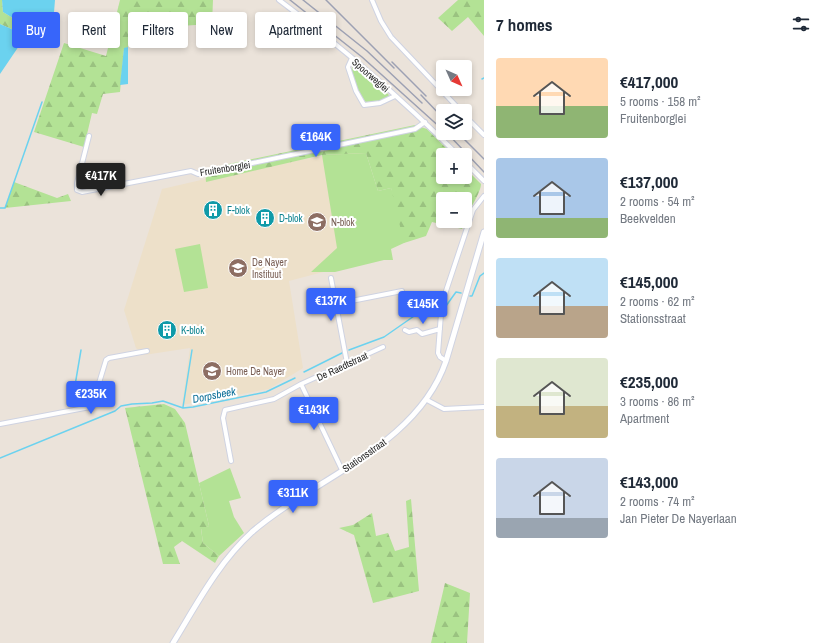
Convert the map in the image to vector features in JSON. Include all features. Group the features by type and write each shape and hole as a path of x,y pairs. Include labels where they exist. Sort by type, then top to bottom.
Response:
{"street":[{"name":"Spoorweglei","path":"279,0 352,58 425,122 451,148"},
{"path":"372,0 381,21 391,37 454,104"},
{"path":"352,58 348,67 356,91 364,105 380,103 395,96"},
{"name":"Fruitenborglei","path":"89,136 76,183 77,190 82,192 191,171 198,174 205,173 415,129 425,122"},
{"path":"472,123 484,136"},
{"path":"472,169 484,180"},
{"path":"446,361 439,356 441,314 446,293 473,210 484,197"},
{"name":"Stationsstraat","path":"173,643 230,554 253,532 269,520 404,425 426,400 440,377 446,361 484,232"},
{"path":"331,278 347,364"},
{"path":"336,304 402,291"},
{"path":"405,330 409,332 417,330 422,334 440,329"},
{"name":"De Raedtstraat","path":"231,461 223,418 225,410 274,399 301,384 383,347"},
{"path":"0,424 92,406 106,360 109,358 146,351"},
{"path":"301,384 342,470"},
{"path":"426,400 444,409 484,407"}],"shaded area":[{"name":"De Nayer Instituut","path":"364,149 380,202 388,255 289,281 303,368 269,389 182,405 190,348 144,355 136,348 124,310 162,189 253,168"}],"green space":[{"path":"0,0 2,0 3,12 12,18 12,29 0,24"},
{"path":"120,0 213,0 212,12 196,12 196,25 188,25 188,12 128,12 128,47 124,49 120,92 103,94 97,114 92,113 84,147 34,132 64,43 68,44 68,48 80,48 106,56 108,48 120,48 120,12 117,12"},
{"path":"458,0 484,0 484,36 468,17 452,31 438,18"},
{"path":"353,63 389,95 387,99 365,102 358,90 351,69 354,66"},
{"path":"415,125 427,129 436,138 436,140 438,140 446,148 436,148 436,184 472,184 472,175 481,184 472,206 472,192 436,192 436,223 432,222 426,236 404,243 391,188 378,191 366,153 322,155 206,182 205,169"},
{"path":"366,153 378,191 391,188 409,237 404,243 391,249 393,260 384,260 335,272 311,272 337,248 322,155"},
{"path":"14,182 57,198 68,194 71,201 5,208"},
{"path":"200,244 208,288 184,292 175,249"},
{"path":"164,404 175,409 185,423 209,526 201,529 203,543 219,556 215,563 182,541 174,547 180,564 163,564 125,408"},
{"path":"230,468 241,498 229,501 234,517 244,533 219,556 203,543 201,528 209,526 199,483"},
{"path":"411,499 419,591 373,603 354,535 339,528 353,525 372,513 376,536 388,533 395,551 409,547 406,501"},
{"path":"445,583 470,593 467,643 431,643"}],"water":[{"path":"2,0 55,0 54,12 12,12 12,18 3,12"},
{"path":"0,24 12,30 12,48 18,48 0,74"},
{"path":"128,47 128,84 120,85 124,48"}],"waterway":[{"path":"0,208 5,208 42,102"},
{"name":"Dorpsbeek","path":"470,296 472,296 480,276 484,273"},
{"name":"Dorpsbeek","path":"446,306 456,292 461,293"},
{"name":"Dorpsbeek","path":"349,350 384,337 417,314 439,310"},
{"path":"72,403 81,350"},
{"path":"183,407 192,350"},
{"name":"Dorpsbeek","path":"304,372 342,353"},
{"name":"Dorpsbeek","path":"0,458 115,411 121,406 163,401 183,408 193,407 266,392 295,378"}],"railway":[{"path":"290,0 362,57 436,124"},
{"path":"303,0 367,51 422,103"},
{"path":"326,0 394,68"},
{"path":"392,62 426,96"},
{"path":"421,95 436,111"},
{"path":"454,140 484,172"},
{"path":"465,140 484,159"}],"place":[{"name":"F-blok","path":"213,210"},
{"name":"D-blok","path":"265,218"},
{"name":"N-blok","path":"317,222"},
{"name":"De Nayer Instituut","path":"238,268"},
{"name":"K-blok","path":"167,330"},
{"name":"Home De Nayer","path":"212,371"}]}
